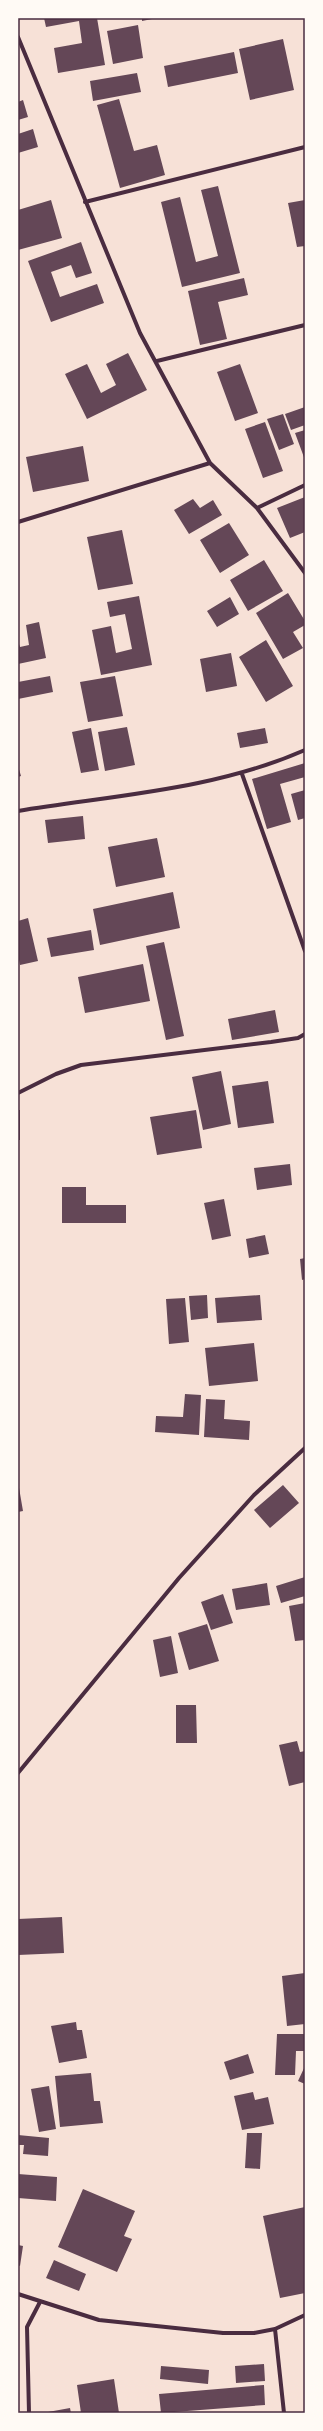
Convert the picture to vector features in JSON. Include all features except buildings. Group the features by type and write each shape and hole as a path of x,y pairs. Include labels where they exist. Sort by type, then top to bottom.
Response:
{"street":[{"path":"18,37 140,333 157,360 184,417 210,463 257,508 305,573"},
{"path":"85,202 305,147"},
{"path":"157,360 305,325"},
{"path":"18,522 210,463"},
{"path":"257,508 305,485"},
{"path":"18,811 205,783 242,774 305,750"},
{"path":"242,774 305,951"},
{"path":"18,1093 56,1074 81,1065 271,1042 298,1038 305,1034"},
{"path":"18,1773 179,1578 254,1495 305,1448"},
{"path":"18,2294 99,2320 223,2333 254,2333 275,2329 305,2315"},
{"path":"29,2413 27,2327 40,2302"},
{"path":"275,2329 284,2413"}]}
